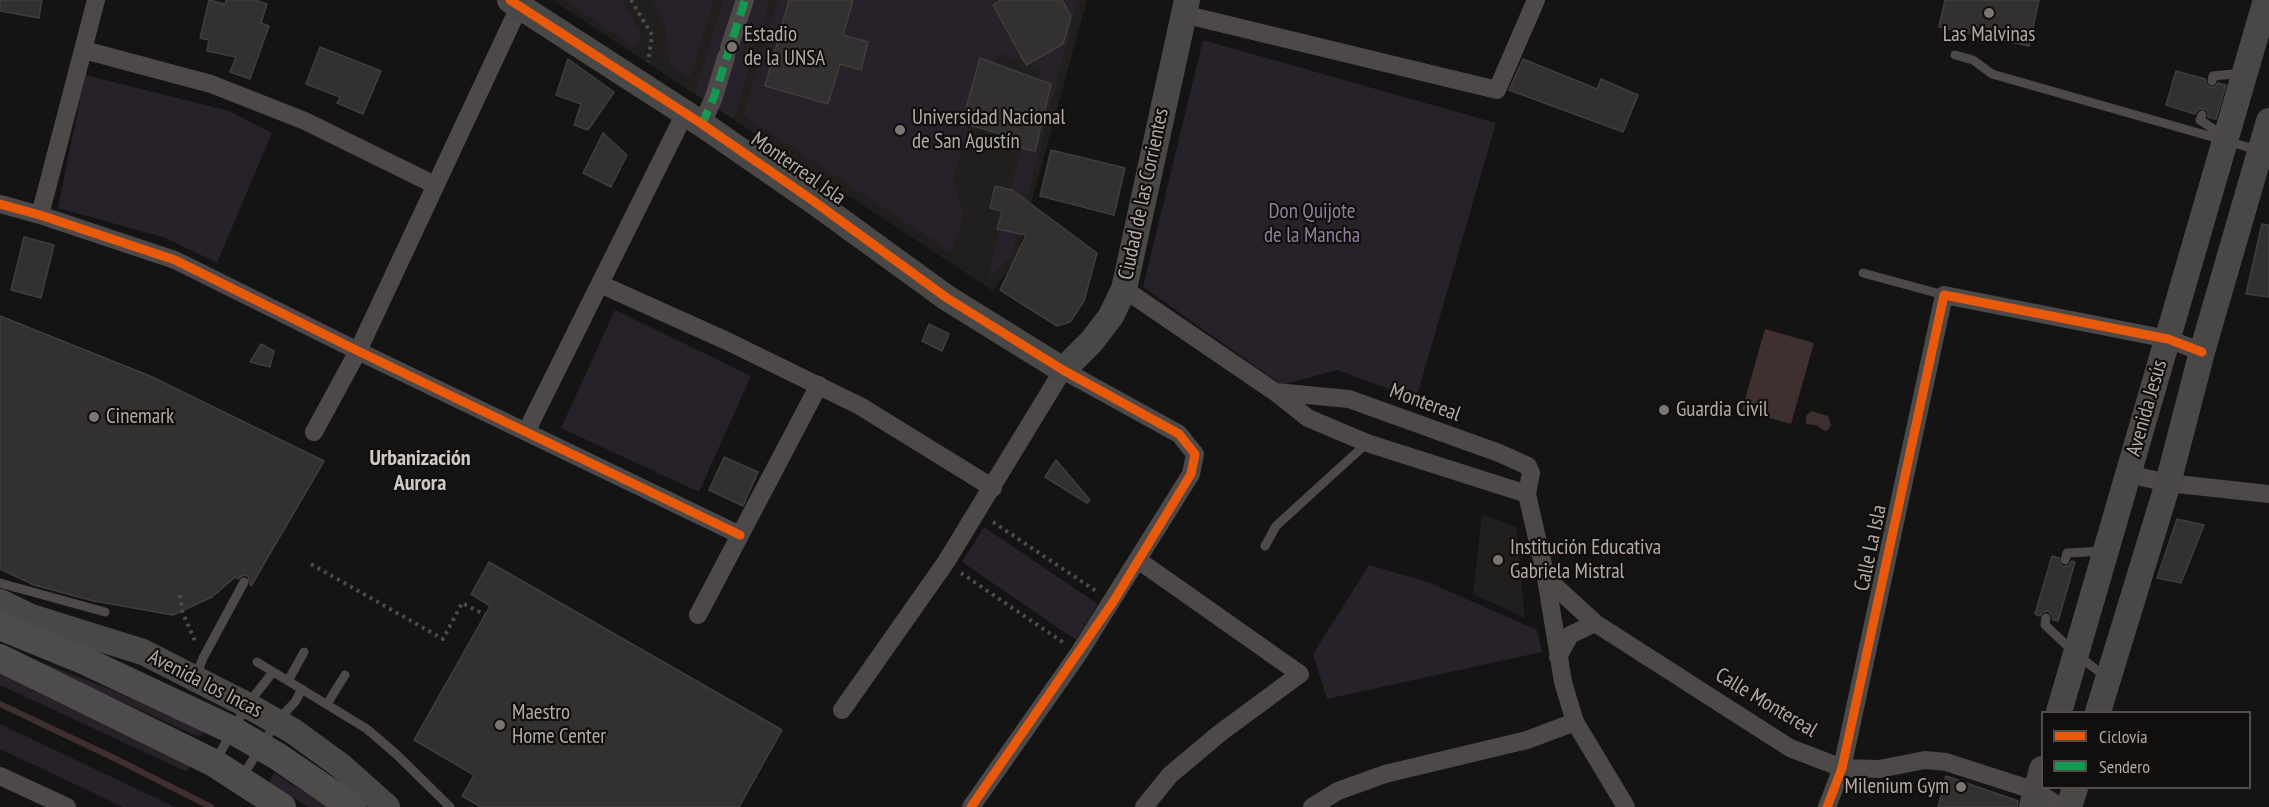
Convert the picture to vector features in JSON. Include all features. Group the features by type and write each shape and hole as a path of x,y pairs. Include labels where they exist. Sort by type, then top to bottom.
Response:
{"main road":[{"path":"31,616 83,660"},
{"name":"Avenida los Incas","path":"0,626 83,660 232,730 262,746 352,807"},
{"path":"0,658 214,763 282,807"}],"street":[{"path":"40,215 96,0"},
{"path":"526,432 600,284 694,119 714,98 745,0"},
{"path":"1185,7 1497,90 1536,0"},
{"name":"Avenida Jesús","path":"2061,705 2226,139 2254,65 2262,35 2266,0"},
{"path":"314,432 358,351 435,185 515,2"},
{"name":"Monterreal Isla","path":"515,2 694,119 812,200 947,298 1063,370"},
{"name":"Ciudad de las Corrientes","path":"1063,370 1092,341 1111,316 1124,289 1185,7"},
{"path":"84,50 211,84 305,121 435,185"},
{"name":"Avenida Jesús","path":"2098,711 2168,483 2202,352 2265,148 2269,121"},
{"path":"0,204 175,260 740,535"},
{"path":"600,284 727,341 860,406 993,488"},
{"name":"Montereal","path":"1124,289 1275,392 1308,418 1367,443 1527,494"},
{"path":"1944,295 2168,339 2202,352"},
{"name":"Calle La Isla","path":"1827,807 1842,768 1944,295"},
{"path":"842,710 946,562 1063,370 1179,434 1195,454 1191,474 1113,602 971,807"},
{"path":"698,615 819,385"},
{"name":"Montereal","path":"1275,392 1349,399 1499,453 1528,466 1531,473 1527,494 1546,578 1558,657 1575,722 1626,807"},
{"path":"2128,474 2168,483 2269,494"},
{"path":"1138,560 1300,674 1220,733 1170,775 1144,807"},
{"name":"Calle Montereal","path":"1546,578 1595,623 1790,748 1842,768 1879,769 1925,760 1946,762 2037,789 2060,807"},
{"name":"Avenida los Incas","path":"0,602 31,616 199,668 248,705 277,721 341,766 387,807"},
{"path":"1558,657 1570,635 1595,623"},
{"path":"2061,705 2098,711"},
{"path":"1312,807 1338,791 1385,774 1527,740 1575,722"},
{"path":"0,776 67,807"},
{"path":"2069,807 2075,789"}],"lane":[{"path":"1955,55 1973,60 1992,74 2197,132 2265,148"},
{"path":"2212,81 2213,76 2254,65"},
{"path":"2197,132 2201,118 2226,139"},
{"path":"1863,273 1944,295"},
{"path":"1265,546 1276,526 1367,443"},
{"path":"2065,560 2067,553 2106,551"},
{"path":"199,668 244,582"},
{"path":"0,583 105,612"},
{"path":"2046,618 2045,625 2076,654 2108,679"},
{"path":"288,681 304,652"},
{"path":"257,662 367,729 450,807"},
{"path":"214,763 248,705 273,672"},
{"path":"327,704 345,675"},
{"path":"241,779 277,721 295,702 302,689"}],"path":[{"path":"631,0 652,35 645,87"},
{"path":"978,511 1113,602"},
{"path":"946,562 1079,653"},
{"path":"311,564 443,639 462,603 485,615"},
{"path":"180,595 182,611 199,668"}],"shaded area":[{"name":"Universidad Nacional de San Agustín","path":"552,0 1087,0 1016,259 993,291"},
{"path":"1765,329 1814,343 1791,424 1742,410"},
{"path":"1811,411 1828,416 1831,425 1828,430 1806,424 1806,416"},
{"name":"Institución Educativa Gabriela Mistral","path":"1482,514 1516,527 1525,618 1473,594"}],"green space":[{"path":"565,0 622,0 642,34 633,47"},
{"path":"652,0 714,0 690,78 670,66 664,23"},
{"name":"Estadio de la UNSA","path":"723,0 770,0 734,119 695,93"},
{"name":"Universidad Nacional de San Agustín","path":"778,0 1078,0 1012,256 988,278 1041,69 1003,54 991,63 953,178 964,216 951,252 743,115"},
{"name":"Don Quijote de la Mancha","path":"1203,40 1496,123 1416,399 1337,370 1282,385 1143,287"},
{"path":"85,75 229,111 272,133 217,263 166,238 58,208"},
{"path":"615,310 751,376 699,492 561,428"},
{"path":"984,527 1098,604 1076,640 962,562"},
{"path":"1369,565 1428,582 1537,630 1542,652 1327,699 1313,654"},
{"path":"33,659 110,689 204,732 201,736 194,735 110,696 53,675"},
{"path":"0,671 193,759 187,772 0,685"},
{"path":"0,724 175,807 123,807 0,749"},
{"path":"274,773 328,807 308,807 269,782"}],"building":[{"path":"0,0 42,0 39,18 0,11"},
{"path":"209,0 225,4 226,0 255,0 267,4 261,23 269,26 250,79 230,72 236,57 207,51 209,40 200,38"},
{"path":"789,0 853,0 843,35 868,42 861,70 840,64 828,104 765,86"},
{"path":"1001,0 1062,0 1071,16 1063,44 1026,65 993,5"},
{"name":"Las Malvinas","path":"1945,0 2039,0 2029,46 1939,27"},
{"path":"320,47 381,71 363,114 337,103 340,97 306,84"},
{"path":"980,58 1051,84 1035,151 1017,147 1007,141 1008,136 962,123"},
{"path":"568,59 614,92 588,130 574,125 581,104 556,95"},
{"path":"1523,59 1597,89 1601,79 1638,95 1623,132 1509,90"},
{"path":"2176,71 2205,79 2206,84 2210,87 2215,87 2218,83 2226,85 2216,119 2208,117 2208,111 2204,109 2198,109 2195,114 2166,105"},
{"path":"603,133 627,155 611,187 583,173"},
{"path":"1051,150 1125,168 1114,215 1040,196"},
{"path":"995,186 1012,190 1097,253 1084,301 1070,322 1057,326 1000,290 1026,235 997,229 1002,211 990,208"},
{"path":"2262,224 2269,225 2269,297 2246,294"},
{"path":"24,237 54,245 41,298 11,290"},
{"path":"0,316 150,376 324,461 251,586 248,576 243,575 238,579 235,577 212,597 173,615 94,601 34,585 0,569"},
{"path":"929,324 949,334 942,351 922,341"},
{"path":"261,344 274,351 270,367 250,362"},
{"path":"724,457 758,472 743,506 709,490"},
{"path":"1056,460 1090,500 1087,503 1045,477"},
{"path":"2177,519 2204,525 2181,583 2157,578"},
{"path":"2052,556 2059,558 2060,564 2064,567 2072,561 2075,562 2058,621 2053,620 2048,611 2043,612 2040,616 2035,614"},
{"path":"489,562 782,730 739,807 481,807 462,796 474,775 414,740 490,606 471,594"},
{"name":"Milenium Gym","path":"1946,776 2018,801 2017,807 1938,807"}],"waterway":[{"path":"0,704 211,807"}],"marked path":[{"path":"702,124 714,97 745,0"}],"cycle path":[{"path":"510,0 702,124 947,298 1063,370 1179,434 1195,454 1191,474 1113,602 971,807"},
{"path":"0,204 175,260 740,535"},
{"path":"1827,807 1842,768 1944,295 2168,339 2202,352"}],"place":[{"name":"Las Malvinas","path":"1989,13"},
{"name":"Estadio de la UNSA","path":"732,47"},
{"name":"Universidad Nacional de San Agustín","path":"900,130"},
{"name":"Guardia Civil","path":"1664,410"},
{"name":"Cinemark","path":"94,417"},
{"name":"Institución Educativa Gabriela Mistral","path":"1498,560"},
{"name":"Maestro Home Center","path":"500,725"},
{"name":"Milenium Gym","path":"1961,787"}],"district":[{"name":"Urbanización Aurora","path":"420,472"}]}
